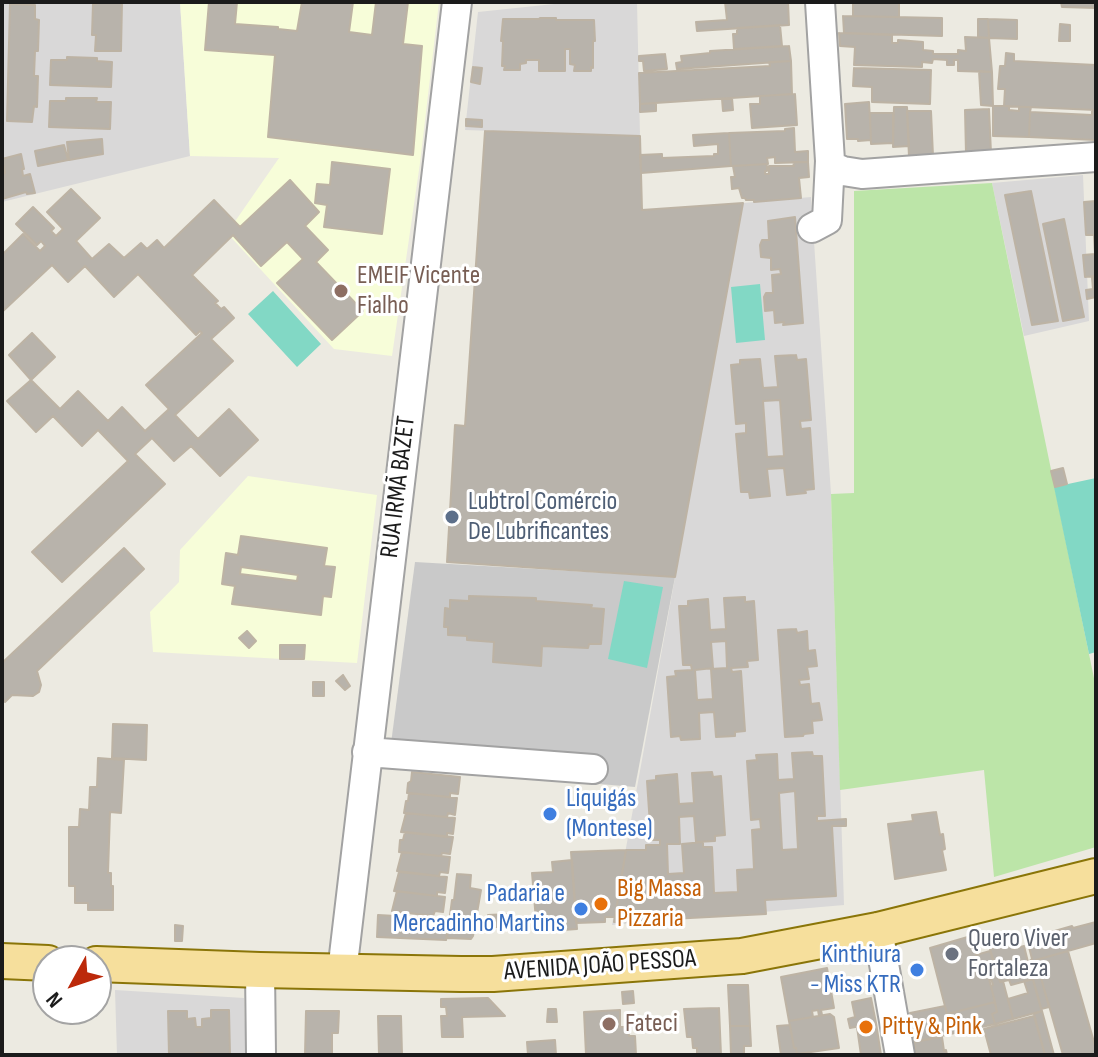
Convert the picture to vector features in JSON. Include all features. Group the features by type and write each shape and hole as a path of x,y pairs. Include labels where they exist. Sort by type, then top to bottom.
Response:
{"main road":[{"name":"AVENIDA JOÃO PESSOA","path":"112,965 493,974 742,956 878,930 1096,876"},
{"path":"2,961 32,962"}],"street":[{"name":"RUA IRMÃ BAZET","path":"342,972 457,2"},
{"path":"812,228 827,220 830,161 820,2"},
{"path":"830,161 843,171 862,174 1096,157"},
{"path":"367,752 593,769"},
{"path":"878,930 900,1055"},
{"path":"260,970 261,1055"}],"shaded area":[{"path":"2,2 180,2 190,156 2,202"},
{"path":"180,2 439,2 392,356 334,349 227,233 279,158 190,156"},
{"path":"573,2 637,2 640,136 465,130 478,12"},
{"path":"1083,175 1089,321 1024,336 992,183"},
{"path":"811,197 831,494 844,905 612,925 743,203"},
{"path":"760,284 765,340 736,343 731,287"},
{"path":"273,291 321,344 297,367 248,314"},
{"path":"248,476 377,495 357,663 153,652 150,612 179,582 180,550"},
{"path":"1096,478 1096,652 1089,654 1054,487"},
{"path":"415,562 675,577 635,787 388,766"},
{"path":"624,581 663,587 647,668 608,659"},
{"path":"115,990 244,998 246,1055 117,1055"}],"green space":[{"path":"992,183 1096,688 1096,847 994,877 984,770 840,790 831,494 854,493 854,191"}],"building":[{"path":"122,2 121,51 95,51 93,4"},
{"path":"209,2 237,2 235,24 297,31 302,2 353,2 349,32 372,35 376,2 408,2 403,44 422,46 413,155 268,137 275,55 205,50"},
{"path":"725,2 788,2 789,25 697,31 696,22 727,20"},
{"path":"853,2 899,2 899,17 853,16"},
{"path":"1061,2 1096,2 1096,8 1062,7"},
{"path":"10,4 35,5 35,19 39,20 34,76 38,76 37,107 34,106 32,122 7,121"},
{"path":"843,16 942,18 942,36 844,33"},
{"path":"503,19 594,20 591,71 574,71 575,65 570,64 570,49 565,49 565,71 539,71 539,60 526,60 526,63 520,64 520,70 504,70 501,41"},
{"path":"978,19 988,19 989,38 978,37"},
{"path":"988,19 1017,20 1017,39 989,38"},
{"path":"1060,24 1070,25 1070,41 1059,41"},
{"path":"780,25 782,46 734,49 733,34 737,34 737,28"},
{"path":"839,33 892,35 892,43 898,43 898,40 923,42 923,50 933,51 933,54 966,51 965,37 989,38 992,72 958,71 958,60 954,60 954,65 947,65 947,60 933,59 932,63 922,62 922,67 854,65 855,47 840,46"},
{"path":"789,46 791,61 677,69 676,63 682,62 681,56"},
{"path":"1006,53 1014,54 1014,61 1096,65 1096,110 1004,106 1005,89 998,89 1000,66 1005,66"},
{"path":"665,54 667,69 644,71 639,56"},
{"path":"67,57 112,62 111,87 50,85 51,60 67,60"},
{"path":"791,61 792,94 640,104 639,73 770,66 769,62"},
{"path":"473,67 482,68 480,84 471,82"},
{"path":"854,68 931,70 930,104 872,102 872,87 853,86"},
{"path":"979,71 992,72 993,106 981,105"},
{"path":"795,94 797,125 752,128 750,104 760,104 760,96"},
{"path":"66,98 97,98 96,102 111,102 110,129 49,127 50,101 66,101"},
{"path":"732,98 733,110 723,111 722,99"},
{"path":"869,102 871,140 847,139 845,104"},
{"path":"656,103 656,111 640,112 640,104"},
{"path":"993,106 1009,106 1009,110 1019,111 1019,107 1031,107 1029,137 993,136"},
{"path":"894,107 907,107 909,146 893,147"},
{"path":"989,109 991,153 966,154 965,110"},
{"path":"1092,110 1096,110 1096,140 1029,137 1030,112 1092,115"},
{"path":"907,111 931,111 933,156 909,157"},
{"path":"870,113 893,113 893,143 871,144"},
{"path":"466,119 482,120 482,127 466,126"},
{"path":"794,128 795,152 808,151 808,162 775,163 775,157 767,158 768,164 731,166 729,133"},
{"path":"485,131 640,136 642,210 743,203 675,577 447,562 455,425 465,426"},
{"path":"729,133 731,166 641,173 640,155 662,154 662,158 714,156 718,154 718,144 694,146 693,135"},
{"path":"102,139 103,154 69,160 67,142"},
{"path":"64,145 68,160 38,166 35,151"},
{"path":"21,154 23,176 30,174 35,193 26,192 2,199 2,174 5,173 2,159"},
{"path":"332,162 390,169 382,234 324,227 327,205 315,203 317,184 330,185"},
{"path":"793,162 808,162 809,177 799,178 801,198 754,202 742,198 739,188 732,189 731,177 735,177 733,166 767,164 765,174 769,174 769,166 794,166"},
{"path":"290,180 319,212 305,226 328,250 316,262 363,311 332,340 277,283 303,259 287,242 261,266 233,235 192,275 218,301 215,303 221,309 224,307 234,318 211,339 233,361 175,415 198,439 229,409 258,440 220,476 191,446 174,461 152,438 135,454 165,484 62,582 32,552 128,461 98,430 82,446 53,416 36,432 7,401 31,380 60,409 78,391 108,421 122,407 145,431 169,409 146,385 202,333 200,331 196,335 138,274 114,297 85,266 68,282 52,265 2,312 2,255 23,234 40,251 45,246 41,241 37,245 16,224 33,207 54,228 51,231 56,236 63,229 47,212 71,189 100,218 76,241 92,259 109,244 124,258 141,243 147,249 157,240 164,248 214,200 240,227"},
{"path":"1031,191 1058,321 1032,325 1005,195"},
{"path":"1096,201 1095,254 1094,235 1086,235 1084,202"},
{"path":"795,217 803,323 783,325 784,322 775,323 774,310 765,311 764,297 766,293 773,293 772,275 781,274 780,269 771,270 771,258 761,257 760,245 762,240 769,240 768,221"},
{"path":"1064,219 1084,317 1063,321 1043,224"},
{"path":"1095,254 1096,276 1085,277 1083,255"},
{"path":"1092,278 1096,278 1096,297 1087,299 1086,290 1093,289"},
{"path":"32,333 55,357 31,380 9,355"},
{"path":"796,355 797,360 806,359 811,420 800,421 801,429 810,428 814,489 787,495 784,468 767,469 770,496 750,498 749,492 741,492 736,434 746,433 746,423 736,424 731,365 740,364 740,360 760,359 763,388 778,387 775,356","holes":["780,400 784,456 767,457 763,401"]},
{"path":"1063,468 1067,484 1055,487 1051,471"},
{"path":"241,536 327,548 324,566 335,567 331,597 323,596 321,615 232,604 235,586 222,584 226,553 238,555","holes":["241,567 298,575 297,581 240,574"]},
{"path":"124,548 144,569 37,671 41,685 39,692 33,696 12,695 5,702 2,698 2,663"},
{"path":"469,596 536,598 536,601 592,605 591,608 604,609 601,644 589,644 588,648 542,646 541,666 493,662 494,642 448,635 448,627 444,627 445,608 450,609 450,600 469,601"},
{"path":"745,597 745,602 754,601 758,660 747,661 748,667 731,668 732,672 741,671 745,731 735,732 735,736 716,737 714,712 699,713 700,739 671,737 667,677 676,676 675,671 692,670 691,665 683,665 679,606 688,606 688,601 708,599 710,630 726,629 724,598","holes":["726,641 727,668 711,669 713,699 697,700 695,670 713,668 711,642"]},
{"path":"796,629 797,633 807,631 808,651 815,650 817,666 807,667 809,679 799,680 800,685 809,684 811,704 819,703 822,720 812,721 813,733 785,737 778,630"},
{"path":"247,631 256,641 249,648 239,638"},
{"path":"280,645 305,645 304,659 280,659"},
{"path":"343,675 350,686 345,690 336,681"},
{"path":"313,682 324,682 324,696 313,696"},
{"path":"113,724 147,725 146,760 112,758"},
{"path":"812,752 813,756 822,756 825,816 817,816 817,821 846,819 846,826 832,826 836,896 765,900 766,914 671,919 671,914 641,915 641,921 614,922 626,850 646,850 646,845 660,845 660,840 651,840 647,781 656,780 656,776 677,774 679,804 694,803 692,773 712,772 713,777 721,776 725,835 715,836 715,841 696,842 694,816 679,817 680,844 667,844 668,874 684,873 682,844 703,842 703,847 712,847 714,893 738,892 737,870 754,869 752,830 761,829 760,819 751,820 747,761 757,760 756,755 777,754 778,780 794,779 792,753","holes":["795,791 798,849 782,850 779,793"]},
{"path":"98,758 124,760 121,813 110,812 108,873 111,873 113,886 113,910 88,910 88,903 75,903 75,886 69,886 69,827 79,827 80,809 89,810 90,787 97,787"},
{"path":"412,772 460,777 458,794 450,793 450,797 407,793"},
{"path":"409,793 457,798 455,815 404,813"},
{"path":"936,812 940,835 943,834 946,870 895,879 888,824 913,821 912,815"},
{"path":"406,813 455,818 453,834 447,833 447,837 401,832"},
{"path":"405,832 453,837 450,854 399,852 400,840 403,840"},
{"path":"626,850 615,917 605,917 605,922 576,923 571,852"},
{"path":"402,852 450,857 448,873 440,872 439,876 397,871"},
{"path":"572,860 577,929 537,932 532,873 553,872 552,862"},
{"path":"399,872 447,877 445,893 437,892 437,896 394,891"},
{"path":"457,874 471,875 470,888 481,890 471,939 447,938"},
{"path":"397,891 445,897 443,912 435,911 433,916 392,911"},
{"path":"510,914 510,927 488,927 488,915"},
{"path":"378,915 449,919 446,940 377,937"},
{"path":"1096,922 1096,943 1036,960 1049,1007 1041,1009 1028,962 1032,959 1027,939"},
{"path":"175,925 183,926 182,941 175,941"},
{"path":"971,936 981,972 987,971 995,1002 947,1014 930,948"},
{"path":"1006,944 1007,947 1012,945 1013,949 1024,946 1028,962 1025,962 1033,979 1011,985 1009,980 1000,982 990,949"},
{"path":"990,951 1000,982 1003,981 1013,1019 995,1024 992,1014 997,1012 993,985 988,970 981,972 976,955"},
{"path":"1068,951 1096,1055 1063,1055 1036,960"},
{"path":"827,968 834,1008 821,1010 822,1015 819,1016 818,1010 812,1011 813,1017 789,1021 781,977"},
{"path":"1033,979 1042,1011 1013,1019 1008,999 1028,993 1024,981"},
{"path":"728,985 748,985 750,1026 730,1026"},
{"path":"633,991 634,1003 623,1004 622,992"},
{"path":"488,998 505,1016 462,1017 463,1037 442,1037 441,1016 447,1016 446,1007 441,1007 441,999"},
{"path":"871,998 876,1023 850,1028 848,1019 855,1017 852,1002"},
{"path":"995,1002 997,1012 992,1014 995,1024 914,1042 910,1013 945,1006 947,1014"},
{"path":"719,1008 721,1055 697,1055 692,1037 687,1037 684,1009"},
{"path":"548,1009 556,1009 557,1022 547,1022"},
{"path":"211,1010 229,1010 230,1055 169,1055 168,1011 187,1011 187,1019 195,1018 196,1027 202,1027 202,1019 211,1018"},
{"path":"620,1010 620,1027 628,1027 629,1036 635,1036 636,1055 586,1055 584,1012"},
{"path":"306,1011 339,1011 338,1033 332,1033 332,1055 305,1055"},
{"path":"1042,1011 1054,1055 1045,1055 1034,1014"},
{"path":"830,1014 834,1017 839,1048 797,1054 789,1021"},
{"path":"378,1016 401,1016 402,1055 379,1055"},
{"path":"1034,1016 1045,1055 991,1055 984,1029"},
{"path":"876,1023 881,1055 861,1055 857,1027"},
{"path":"790,1025 797,1055 781,1055 777,1026"},
{"path":"730,1026 750,1026 751,1046 744,1046 744,1055 731,1055"},
{"path":"942,1037 947,1055 916,1055 914,1042"},
{"path":"555,1040 556,1055 528,1055 527,1042"}],"place":[{"name":"EMEIF Vicente Fialho","path":"341,291"},
{"name":"Lubtrol Comércio De Lubrificantes","path":"452,517"},
{"name":"Liquigás (Montese)","path":"550,814"},
{"name":"Big Massa Pizzaria","path":"601,904"},
{"name":"Padaria e Mercadinho Martins","path":"581,909"},
{"name":"Quero Viver Fortaleza","path":"952,954"},
{"name":"Kinthiura - Miss KTR","path":"917,970"},
{"name":"Fateci","path":"609,1024"},
{"name":"Pitty & Pink","path":"866,1027"}]}
